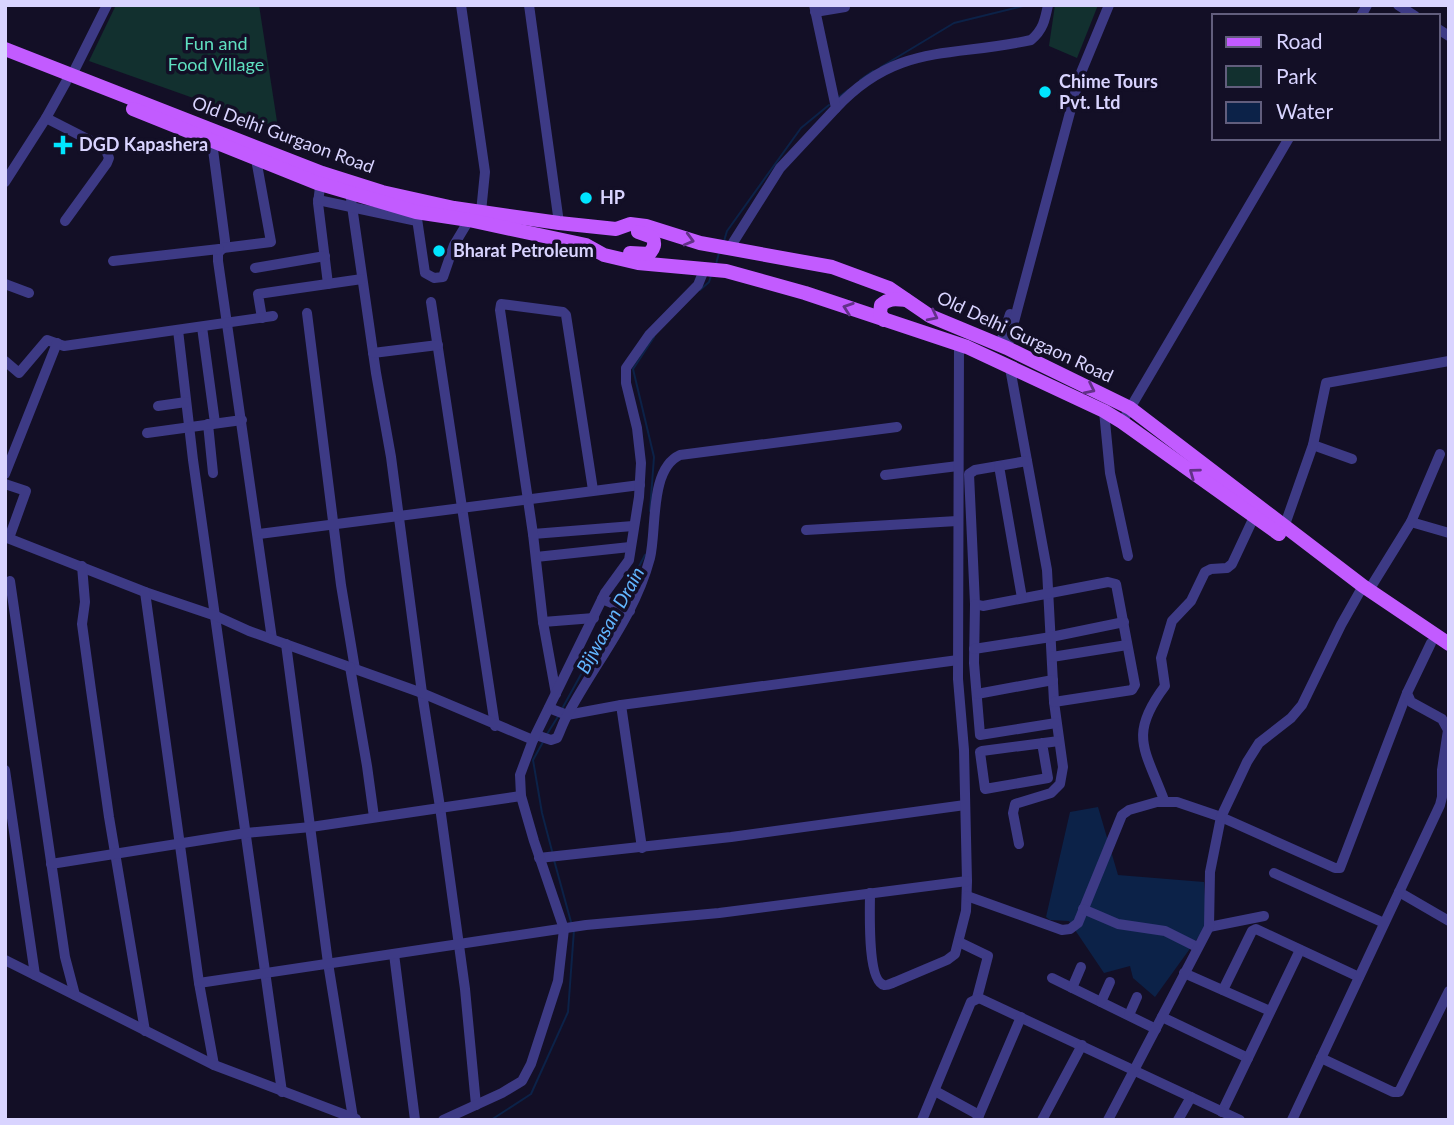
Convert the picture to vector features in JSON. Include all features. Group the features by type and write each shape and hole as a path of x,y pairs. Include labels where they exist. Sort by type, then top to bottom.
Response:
{"main road":[{"name":"Old Delhi Gurgaon Road","path":"5,49 256,159 321,179 382,192 586,245 604,255 638,263 726,271 805,293 959,345 1104,411 1254,517 1283,531"},
{"name":"Old Delhi Gurgaon Road","path":"5,59 69,78 417,217 475,216 616,229 631,224 646,226 681,239 832,267 889,288 930,316 1004,347 1130,408 1283,531 1449,655"},
{"path":"586,245 641,256 654,249 652,237 616,229"},
{"path":"884,320 880,313 881,305 886,300 906,300"},
{"name":"Old Delhi Gurgaon Road","path":"1364,590 1449,644"}],"street":[{"path":"5,182 46,118 107,5"},
{"path":"318,200 352,208 417,217 425,273 429,277 443,277 454,245 475,216 485,172 461,5"},
{"path":"529,5 559,223"},
{"path":"723,248 780,168 861,83 902,62 934,54 1031,40 1045,22 1048,5"},
{"path":"1004,347 1076,68 1103,5"},
{"path":"1004,347 1080,75 1109,5"},
{"path":"836,108 814,8 845,7"},
{"path":"46,118 105,148 108,153 107,163 65,220"},
{"path":"1122,422 1288,140"},
{"path":"212,142 225,242 218,261 272,639"},
{"path":"113,261 271,242 256,159"},
{"path":"321,179 318,200 328,284"},
{"path":"350,192 391,457 440,807 465,989 476,1105"},
{"path":"255,268 325,256"},
{"path":"443,1120 515,1085 526,1075 561,972 567,928 539,858 521,796 520,775 540,738 628,610 650,558 646,496 640,450 626,383 626,368 649,335 710,270"},
{"path":"6,362 19,373 46,341 64,346 268,317 258,294 362,279"},
{"path":"5,284 29,293"},
{"path":"431,302 495,726"},
{"path":"5,484 26,491 7,538 145,592 422,693 495,726 540,738 557,738 558,712 500,310 504,303 563,312 566,315 593,490"},
{"path":"307,313 352,668 374,817"},
{"path":"202,327 213,473"},
{"path":"178,330 189,427 282,1092"},
{"path":"5,474 57,343"},
{"path":"373,353 438,345"},
{"path":"870,893 872,964 875,976 884,985 951,957 959,942 967,896 958,660 959,345"},
{"path":"1283,531 1313,445 1326,383 1449,360"},
{"path":"1010,368 1047,570 1054,702 1063,767 1060,784 1044,796 1019,802 1013,808 1020,844"},
{"path":"158,406 186,401"},
{"path":"1104,411 1110,472 1128,556"},
{"path":"147,433 242,420"},
{"path":"556,694 594,618 626,567 633,526 646,496 669,462 680,455 897,427"},
{"path":"1313,445 1352,459"},
{"path":"1108,1120 1209,928 1210,872 1221,817 1252,752 1291,718 1301,705 1340,625 1410,522 1440,454"},
{"path":"1027,461 975,470 969,474 975,604 974,649 980,734 1056,723"},
{"path":"886,475 958,466"},
{"path":"999,466 1022,598"},
{"path":"259,534 593,490 646,496"},
{"path":"1164,800 1144,747 1142,728 1149,707 1166,682 1161,658 1171,624 1191,601 1205,572 1230,566 1254,517"},
{"path":"806,530 957,521"},
{"path":"1410,522 1449,533"},
{"path":"533,534 633,526"},
{"path":"536,558 631,547"},
{"path":"82,566 85,601 82,624 115,853 145,1031"},
{"path":"10,580 65,957 75,995"},
{"path":"975,604 983,606 1112,582 1118,587 1134,689 1054,702"},
{"path":"145,592 199,983 214,1065"},
{"path":"605,600 628,610"},
{"path":"543,622 594,618"},
{"path":"974,649 1124,622"},
{"path":"967,896 1062,930 1075,927 1122,815 1138,807 1164,800 1221,817 1340,868 1407,693 1431,643"},
{"path":"286,644 328,963 356,1119"},
{"path":"1052,657 1128,645"},
{"path":"558,712 958,660"},
{"path":"977,694 1053,680"},
{"path":"1293,1120 1446,797 1441,770 1447,737 1446,724 1443,719 1411,702 1407,693"},
{"path":"621,705 642,848"},
{"path":"1042,743 1048,778 985,789 979,752 1042,743 1059,741"},
{"path":"5,770 35,975"},
{"path":"51,864 246,833 311,827 521,796"},
{"path":"539,858 642,848 965,805"},
{"path":"1274,873 1384,923"},
{"path":"199,983 586,925 719,913 967,881"},
{"path":"1399,892 1449,921"},
{"path":"1083,909 1118,924 1165,931 1197,947"},
{"path":"1209,928 1251,925 1264,916"},
{"path":"1251,925 1359,977"},
{"path":"1223,990 1251,925"},
{"path":"922,1120 971,1002 977,998 988,956 959,942"},
{"path":"1222,1112 1300,950"},
{"path":"394,954 415,1120"},
{"path":"5,960 214,1065 356,1119"},
{"path":"1072,988 1081,967"},
{"path":"1184,973 1270,1011"},
{"path":"1052,978 1156,1029"},
{"path":"1101,1002 1111,982"},
{"path":"1321,1058 1393,1093 1399,1092 1449,991"},
{"path":"1129,1015 1137,997"},
{"path":"977,998 1240,1120"},
{"path":"935,1091 978,1117 1021,1017"},
{"path":"1162,1017 1248,1058"},
{"path":"1042,1120 1082,1045"},
{"path":"1178,1120 1191,1097"}],"green space":[{"name":"Fun and Food Village","path":"116,5 259,5 278,128 89,61"},
{"path":"1055,5 1098,5 1077,58 1049,46"}],"water":[{"path":"1098,807 1118,875 1204,882 1207,925 1155,997 1133,978 1130,966 1104,973 1069,921 1050,920 1046,917 1070,812"}],"waterway":[{"name":"Bijwasan Drain","path":"881,67 954,23 1027,5"},
{"name":"Bijwasan Drain","path":"860,80 873,71"},
{"name":"Bijwasan Drain","path":"839,97 848,90"},
{"name":"Bijwasan Drain","path":"724,241 727,231 801,128 829,105"},
{"name":"Bijwasan Drain","path":"716,264 719,253"},
{"name":"Bijwasan Drain","path":"700,290 709,282 711,276"},
{"name":"Bijwasan Drain","path":"650,511 654,457 633,369 654,337"},
{"name":"Bijwasan Drain","path":"620,602 645,555"},
{"name":"Bijwasan Drain","path":"563,707 616,611"},
{"name":"Bijwasan Drain","path":"547,734 559,715"},
{"name":"Bijwasan Drain","path":"543,742 533,760 552,851"},
{"name":"Bijwasan Drain","path":"554,860 571,922"},
{"name":"Bijwasan Drain","path":"491,1120 531,1094 568,1012 574,930"}],"place":[{"name":"Chime Tours Pvt. Ltd","path":"1045,92"},
{"name":"DGD Kapashera","path":"63,145"},
{"name":"HP","path":"586,198"},
{"name":"Bharat Petroleum","path":"439,251"}]}
